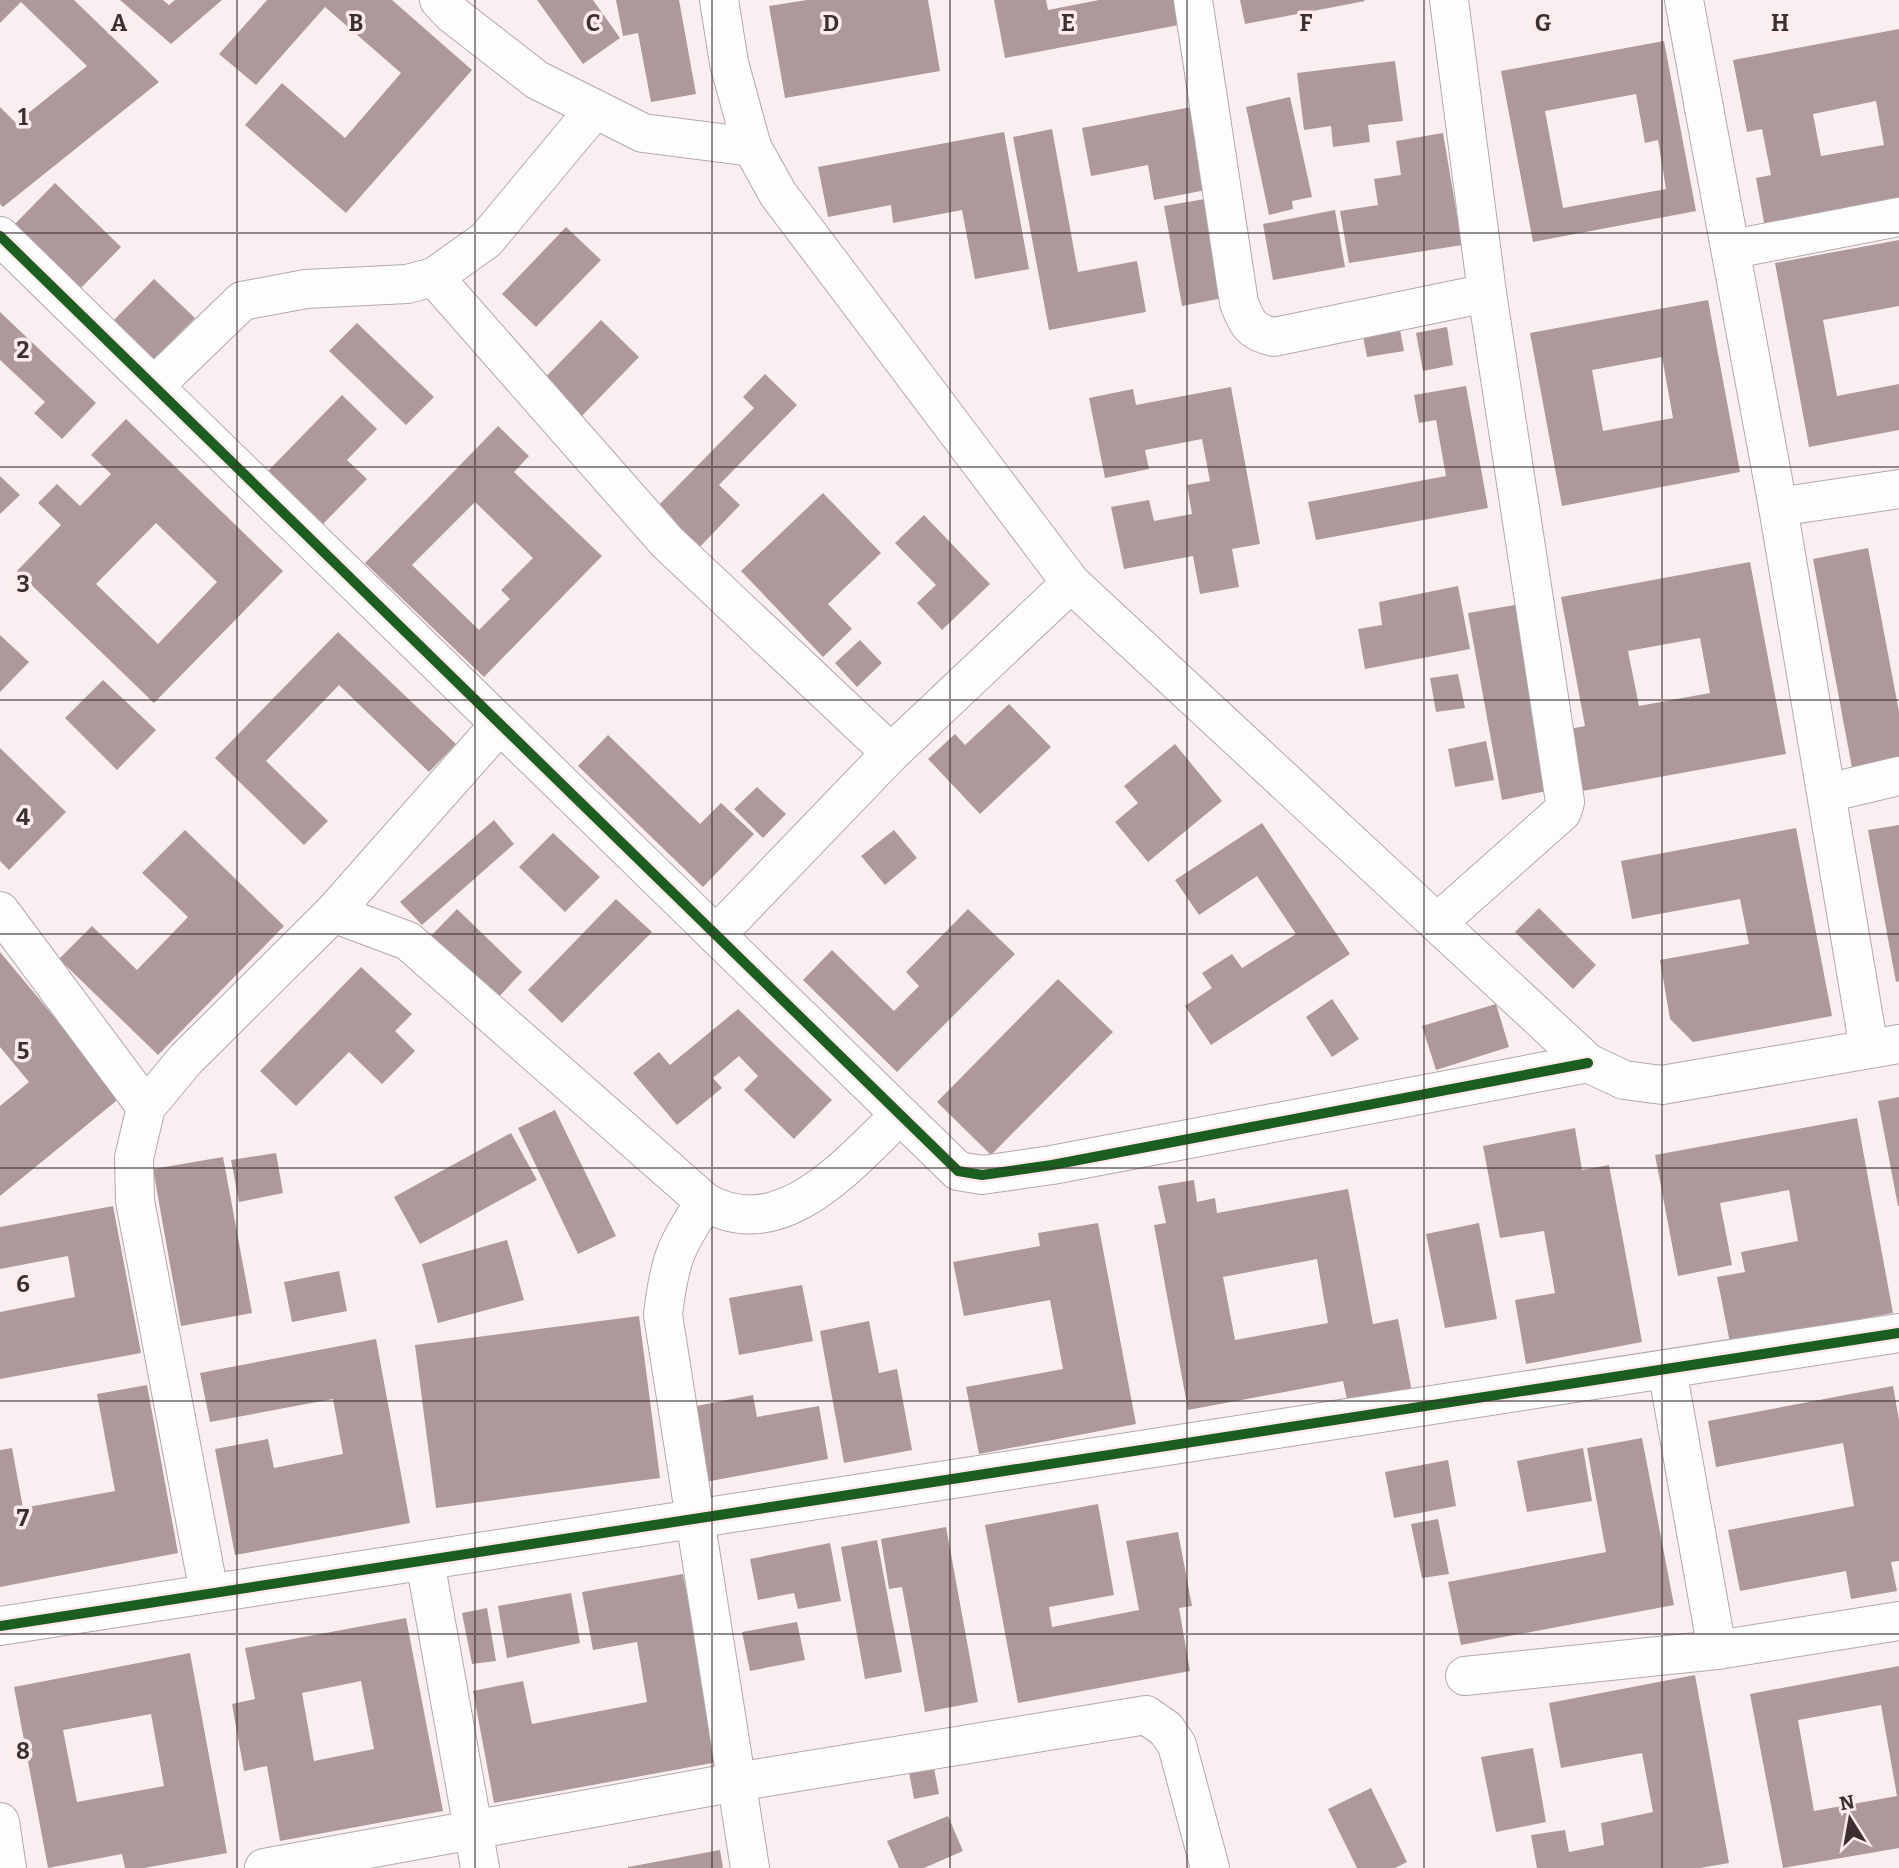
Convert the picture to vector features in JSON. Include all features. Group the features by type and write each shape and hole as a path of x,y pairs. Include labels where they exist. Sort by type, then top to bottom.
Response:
{"street":[{"path":"439,0 452,14 537,80 643,133 752,147"},
{"path":"719,0 729,63 752,147 778,194 1071,583 1588,1063 1624,1080 1662,1085 1884,1047 1827,793 1733,249 1684,0"},
{"path":"1193,0 1239,303 1245,319 1257,334 1274,337 1487,293"},
{"path":"1437,923 1562,811 1565,802 1487,293 1449,0"},
{"path":"154,386 242,301 306,289 407,284 434,277 486,240 594,109"},
{"path":"1733,249 1899,217"},
{"path":"0,236 958,1171 982,1175 1132,1150 1588,1063"},
{"path":"434,277 667,542 891,753"},
{"path":"1778,507 1899,489"},
{"path":"716,934 891,753 1071,583"},
{"path":"209,1593 135,1201 134,1158 146,1107 186,1059 333,913 500,724"},
{"path":"1827,793 1899,776"},
{"path":"0,911 146,1107"},
{"path":"333,913 408,941 705,1202 726,1214 747,1215 796,1203 826,1185 900,1115"},
{"path":"705,1202 678,1242 667,1278 663,1315 750,1868"},
{"path":"0,1626 1899,1333"},
{"path":"1667,1369 1717,1650"},
{"path":"425,1561 480,1868"},
{"path":"1465,1676 1717,1650 1899,1621"},
{"path":"264,1868 736,1782 1146,1716 1166,1729 1177,1745 1210,1868"},
{"path":"0,1822 7,1868"}],"building":[{"path":"0,0 74,0 159,82 3,207 0,204 0,107 16,123 87,66 21,2 0,23"},
{"path":"120,0 163,0 169,5 175,0 222,0 171,44"},
{"path":"267,0 392,0 472,70 346,213 245,125 282,83 345,138 401,73 325,7 256,85 219,54"},
{"path":"537,0 593,0 620,38 583,64"},
{"path":"616,0 679,0 696,94 651,102 638,33 623,36"},
{"path":"807,0 928,0 940,71 785,98 769,6"},
{"path":"994,0 1046,0 1048,10 1099,0 1180,0 1184,24 1005,58"},
{"path":"1240,0 1364,0 1365,1 1245,24"},
{"path":"1899,29 1899,203 1765,228 1756,178 1771,175 1762,129 1747,132 1733,60","holes":["1876,101 1884,145 1821,156 1813,114"]},
{"path":"1664,41 1696,211 1533,242 1501,71","holes":["1636,94 1645,143 1658,140 1666,189 1563,208 1545,111"]},
{"path":"1395,61 1403,121 1368,125 1370,142 1333,147 1331,126 1304,130 1297,73"},
{"path":"1290,97 1312,197 1292,201 1293,209 1269,215 1246,107"},
{"path":"1191,107 1206,190 1154,200 1148,165 1091,176 1082,128"},
{"path":"1052,129 1078,272 1137,261 1146,312 1049,330 1013,137"},
{"path":"1004,132 1029,269 975,279 962,210 893,223 891,205 828,217 818,167"},
{"path":"1443,133 1462,245 1349,263 1340,211 1378,205 1374,179 1401,175 1396,141"},
{"path":"55,183 121,247 80,289 13,226"},
{"path":"1205,199 1223,298 1182,306 1164,206"},
{"path":"1335,210 1345,267 1273,280 1263,224"},
{"path":"566,227 601,260 536,327 502,294"},
{"path":"1899,240 1899,306 1823,320 1837,396 1899,384 1899,430 1809,447 1775,263"},
{"path":"154,279 195,318 154,359 114,320"},
{"path":"1708,300 1740,472 1562,506 1530,333","holes":["1662,357 1673,418 1603,431 1592,370"]},
{"path":"0,312 96,403 62,439 34,413 45,402 0,360"},
{"path":"601,320 639,357 575,423 537,386"},
{"path":"357,323 434,397 406,425 329,351"},
{"path":"1399,325 1404,351 1367,357 1362,331"},
{"path":"1447,327 1453,365 1423,371 1416,333"},
{"path":"765,374 797,405 719,485 740,505 696,551 654,510 754,408 743,397"},
{"path":"1466,386 1488,508 1316,540 1308,502 1446,476 1436,420 1419,423 1414,395"},
{"path":"1231,387 1260,544 1232,549 1239,587 1200,594 1193,556 1124,569 1111,507 1149,500 1154,521 1192,514 1187,485 1210,481 1202,439 1145,450 1149,469 1105,478 1089,398 1133,389 1136,405"},
{"path":"342,395 377,429 347,460 367,479 323,524 268,471"},
{"path":"126,419 283,571 154,703 17,571 61,525 38,503 57,484 80,506 111,474 91,455","holes":["156,523 217,582 158,644 96,584"]},
{"path":"498,426 529,456 514,472 602,556 484,677 365,563","holes":["475,502 533,558 501,590 510,599 479,630 412,565"]},
{"path":"0,476 20,495 0,514"},
{"path":"823,493 881,553 828,604 852,629 823,657 741,571"},
{"path":"924,515 990,584 942,630 917,603 936,585 895,543"},
{"path":"1868,548 1899,712 1899,764 1853,773 1813,559"},
{"path":"1750,562 1786,754 1577,792 1565,730 1585,726 1561,597","holes":["1700,638 1710,693 1639,706 1628,651"]},
{"path":"1458,586 1470,649 1365,669 1358,629 1382,625 1379,602"},
{"path":"1521,604 1557,789 1502,800 1468,613"},
{"path":"338,632 456,744 429,772 339,685 266,761 328,821 304,845 215,758"},
{"path":"0,635 29,662 0,692"},
{"path":"860,640 882,663 857,687 835,663"},
{"path":"1458,674 1465,708 1436,712 1430,678"},
{"path":"103,680 156,730 117,770 65,718"},
{"path":"1009,704 1051,747 980,814 928,759 955,734 965,745"},
{"path":"608,735 700,824 721,803 754,834 703,887 578,766"},
{"path":"1486,741 1494,780 1455,787 1448,749"},
{"path":"1175,744 1222,801 1148,862 1115,822 1138,803 1124,786"},
{"path":"0,748 66,812 9,870 0,861"},
{"path":"757,787 786,814 763,838 734,809"},
{"path":"494,820 514,844 422,925 400,902"},
{"path":"1262,823 1350,954 1211,1045 1185,1006 1212,988 1202,973 1232,954 1242,968 1296,934 1257,876 1199,915 1175,880"},
{"path":"1899,825 1899,981 1896,982 1868,830"},
{"path":"1796,828 1832,1016 1693,1042 1670,1019 1660,960 1749,944 1740,899 1632,919 1621,861"},
{"path":"185,830 284,926 158,1055 59,959 92,926 137,970 188,917 142,873"},
{"path":"894,830 917,858 885,885 861,856"},
{"path":"553,833 600,877 565,912 519,867"},
{"path":"616,899 652,932 562,1023 528,990"},
{"path":"1539,908 1596,965 1573,989 1515,932"},
{"path":"457,909 522,972 496,1000 430,937"},
{"path":"968,909 1015,954 897,1072 803,980 832,950 894,1011 919,986 906,972"},
{"path":"0,952 121,1097 0,1196 0,1106 29,1082 0,1047"},
{"path":"361,967 412,1014 395,1031 415,1051 382,1084 349,1052 296,1106 260,1071"},
{"path":"1058,979 1113,1032 991,1155 937,1102"},
{"path":"1332,999 1359,1039 1332,1057 1306,1017"},
{"path":"1496,1004 1509,1047 1436,1070 1422,1026"},
{"path":"738,1009 832,1100 794,1139 744,1090 758,1076 739,1056 713,1078 722,1088 677,1125 633,1073 659,1052 670,1065"},
{"path":"1899,1097 1899,1206 1898,1206 1878,1101"},
{"path":"555,1110 616,1236 578,1254 518,1128"},
{"path":"1857,1118 1893,1313 1730,1343 1717,1277 1745,1272 1741,1252 1798,1241 1789,1190 1720,1203 1732,1265 1678,1276 1655,1155"},
{"path":"1575,1128 1582,1170 1609,1165 1642,1342 1526,1364 1515,1300 1555,1293 1544,1231 1500,1238 1483,1146"},
{"path":"511,1133 537,1180 420,1244 394,1197"},
{"path":"276,1153 283,1193 239,1202 231,1160"},
{"path":"223,1157 252,1313 181,1326 153,1169"},
{"path":"1194,1180 1197,1202 1215,1198 1217,1213 1348,1189 1373,1324 1398,1319 1412,1392 1348,1404 1343,1381 1188,1410 1154,1225 1166,1223 1158,1186","holes":["1317,1259 1328,1323 1235,1340 1223,1277"]},
{"path":"113,1206 141,1353 0,1379 0,1312 75,1297 68,1256 0,1269 0,1227"},
{"path":"1098,1223 1136,1424 979,1454 966,1387 1063,1369 1050,1300 964,1316 953,1262 1040,1246 1038,1233"},
{"path":"1479,1223 1497,1319 1445,1328 1426,1234"},
{"path":"507,1240 524,1300 438,1323 422,1264"},
{"path":"339,1271 347,1311 292,1322 284,1282"},
{"path":"802,1285 813,1341 739,1355 729,1298"},
{"path":"639,1316 660,1478 436,1508 415,1345"},
{"path":"869,1321 879,1373 897,1369 912,1450 844,1463 820,1331"},
{"path":"376,1339 410,1523 235,1555 215,1449 268,1439 274,1468 343,1454 333,1399 210,1422 200,1373"},
{"path":"147,1385 178,1553 0,1587 0,1450 12,1448 23,1508 115,1491 97,1394"},
{"path":"1893,1386 1899,1420 1899,1561 1891,1562 1897,1591 1851,1599 1846,1571 1740,1591 1728,1530 1854,1506 1843,1443 1716,1467 1708,1421"},
{"path":"753,1395 757,1417 819,1406 828,1459 700,1483 686,1408"},
{"path":"1642,1438 1674,1605 1461,1645 1448,1582 1606,1552 1587,1448"},
{"path":"1583,1448 1592,1501 1527,1512 1517,1461"},
{"path":"1448,1460 1456,1506 1394,1518 1385,1472"},
{"path":"1098,1504 1114,1595 1049,1607 1052,1627 1139,1610 1126,1541 1178,1532 1192,1606 1179,1608 1190,1671 1018,1703 985,1525"},
{"path":"1438,1519 1449,1574 1422,1578 1411,1524"},
{"path":"946,1527 978,1702 925,1712 902,1587 889,1589 881,1539"},
{"path":"877,1540 902,1672 865,1679 841,1547"},
{"path":"830,1543 841,1601 798,1609 794,1593 758,1600 750,1559"},
{"path":"683,1574 718,1762 494,1803 473,1691 523,1681 532,1724 647,1702 637,1642 593,1650 582,1592"},
{"path":"571,1593 580,1643 507,1658 498,1606"},
{"path":"487,1608 496,1661 472,1664 462,1613"},
{"path":"406,1618 443,1811 280,1841 267,1766 244,1771 232,1704 255,1699 245,1648","holes":["361,1681 374,1749 314,1761 302,1693"]},
{"path":"797,1622 805,1660 750,1671 742,1632"},
{"path":"190,1653 227,1853 144,1868 125,1868 122,1854 48,1868 14,1687","holes":["151,1714 164,1786 77,1802 63,1730"]},
{"path":"1899,1666 1899,1848 1783,1868 1750,1694","holes":["1881,1705 1897,1796 1814,1811 1798,1720"]},
{"path":"1695,1675 1729,1863 1700,1868 1537,1868 1531,1835 1565,1830 1569,1852 1604,1845 1601,1823 1653,1812 1642,1753 1561,1768 1549,1703"},
{"path":"1533,1748 1546,1822 1496,1832 1481,1757"},
{"path":"933,1763 939,1794 914,1799 908,1767"},
{"path":"1371,1788 1407,1862 1395,1868 1357,1868 1328,1809"},
{"path":"948,1816 963,1851 924,1868 899,1868 887,1841"},
{"path":"720,1850 723,1868 628,1868 628,1867"}],"cycle path":[{"path":"0,236 958,1171 982,1175 1052,1165 1588,1063"},
{"path":"0,1626 1899,1333"}]}
